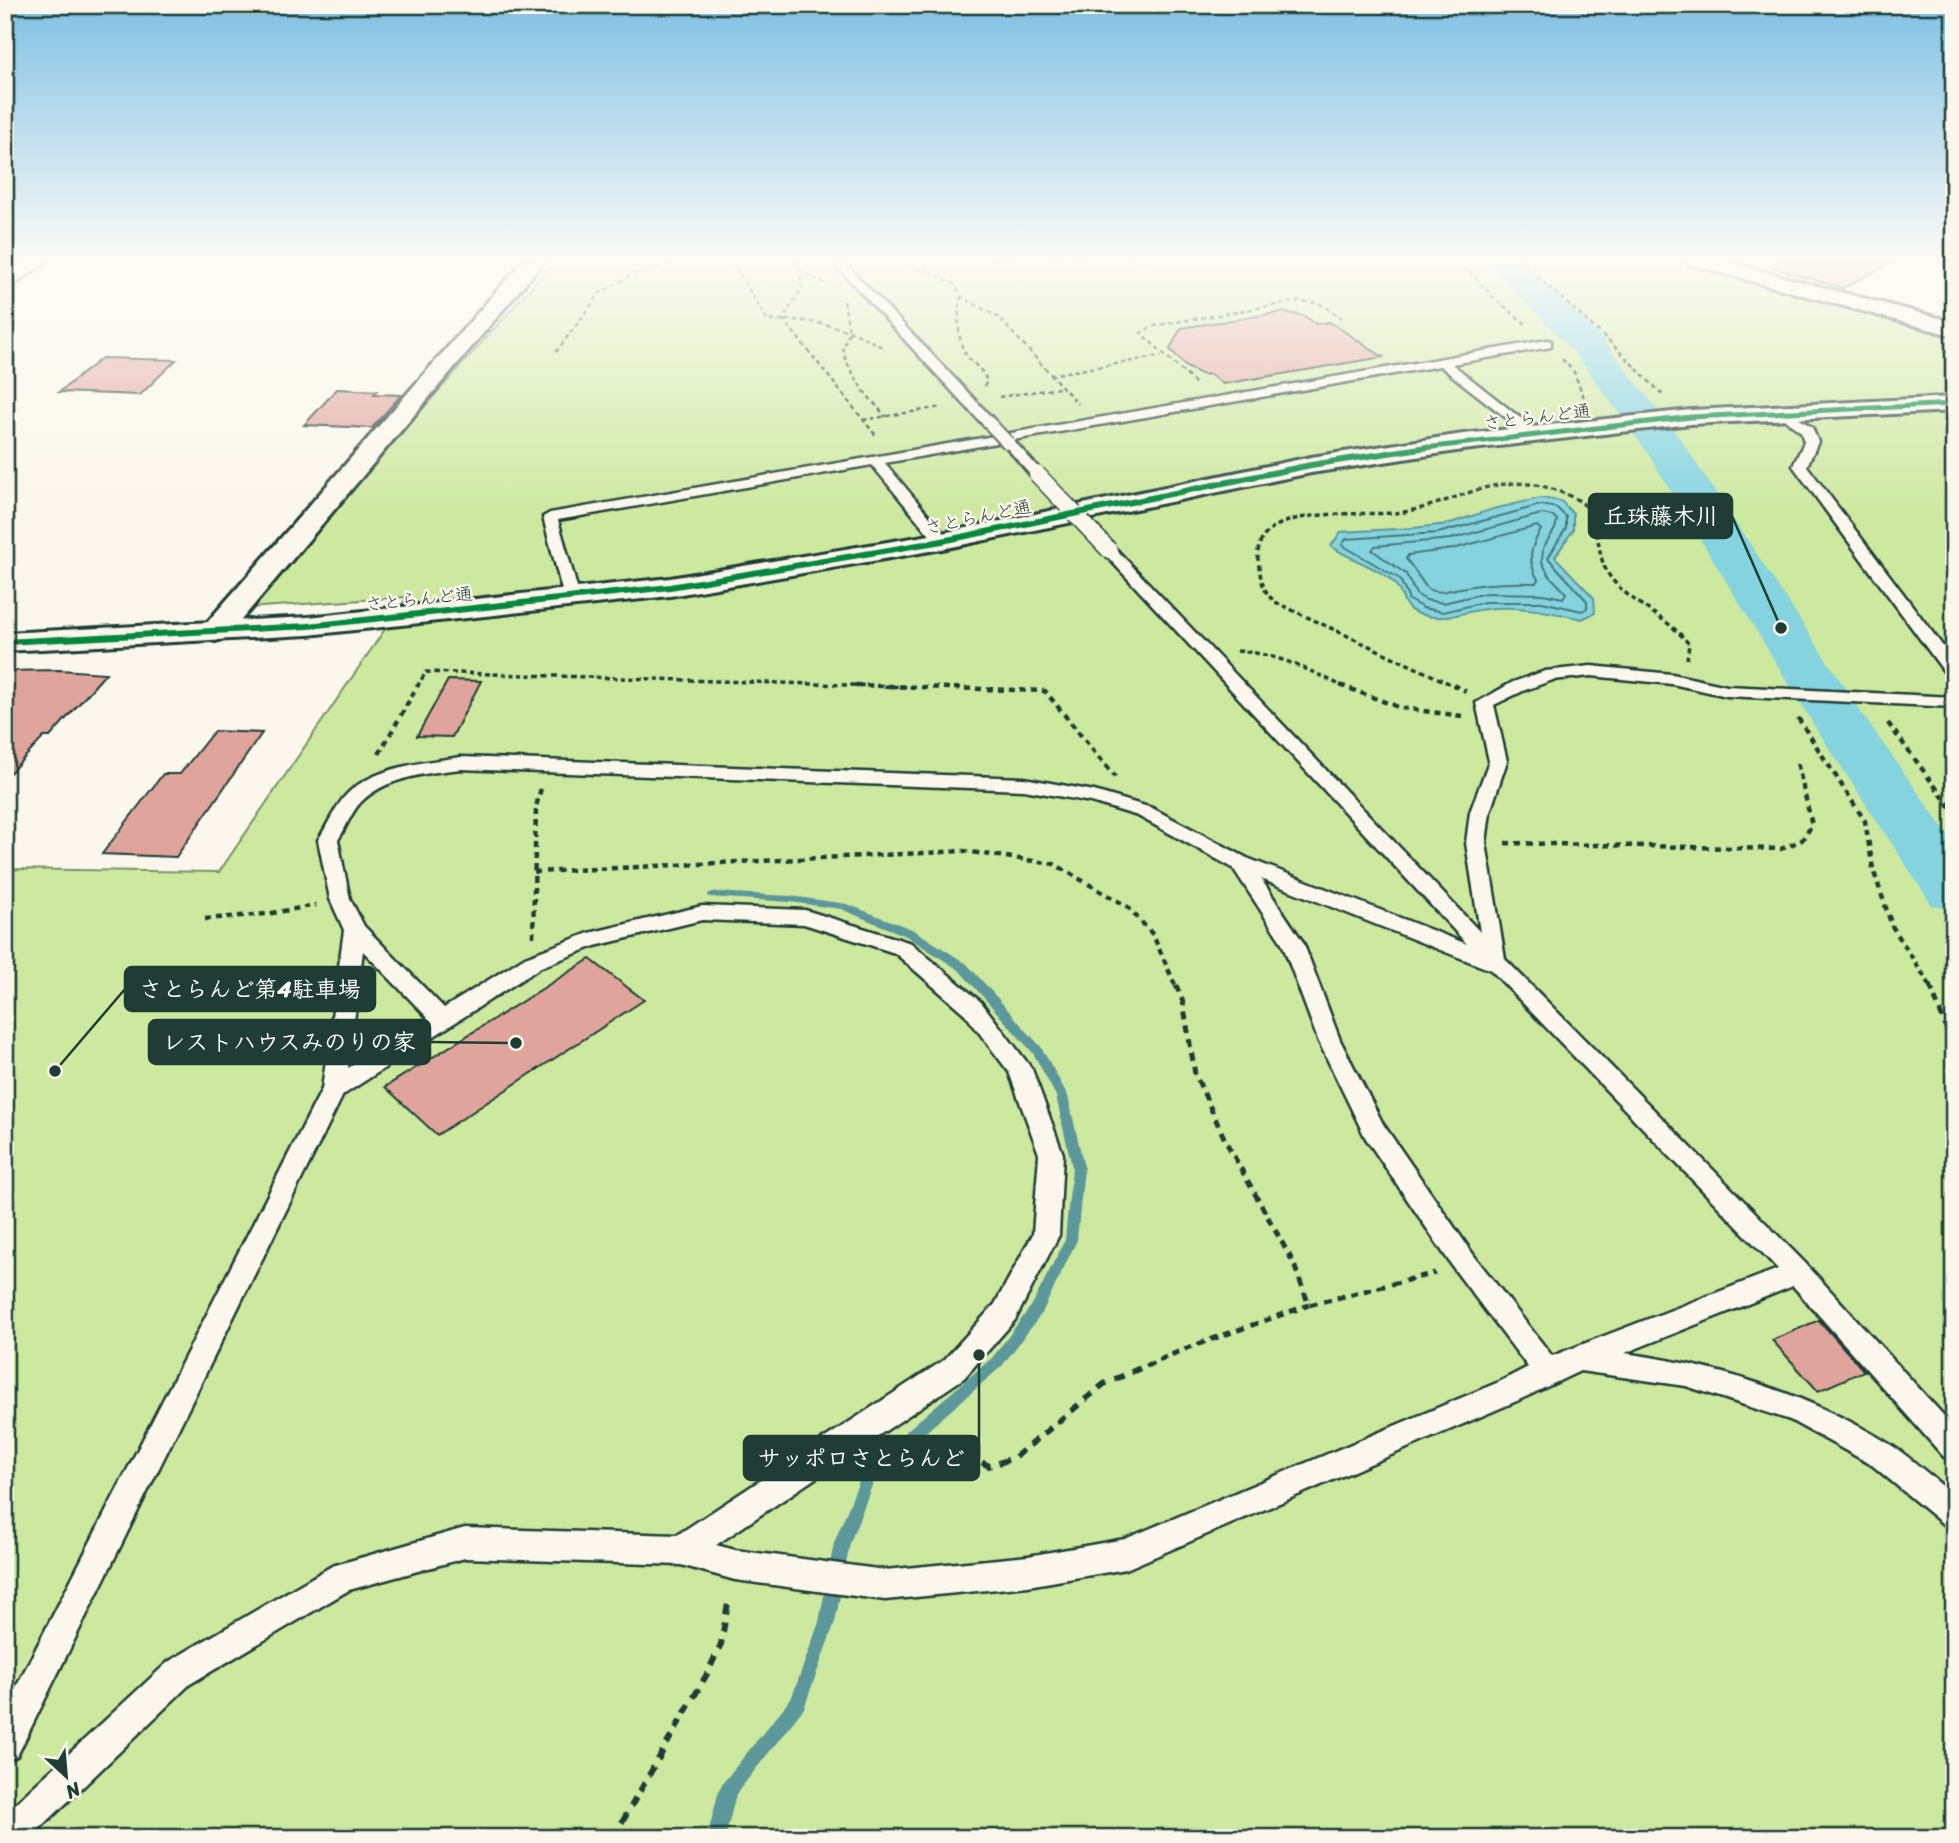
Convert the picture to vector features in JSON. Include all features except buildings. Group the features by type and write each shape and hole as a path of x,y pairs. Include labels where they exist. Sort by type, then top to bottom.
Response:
{"street":[{"path":"215,632 461,346"},
{"name":"さとらんど通","path":"5,642 215,632 423,615 670,587 942,541 1311,465 1532,433 1691,417 1954,404"}],"lane":[{"path":"917,346 1497,963 1798,1273 1954,1448"},
{"path":"572,598 550,517 1535,346"},
{"path":"1442,362 1532,433"},
{"path":"1781,411 1807,430 1811,442 1800,466 1954,673"},
{"path":"875,460 942,541"},
{"path":"1497,963 1476,843 1480,813 1498,761 1486,710 1519,686 1551,675 1591,671 1672,679 1727,691 1954,702"},
{"path":"441,1018 355,930 340,899 328,840 355,797 389,778 428,766 461,763 1024,784 1094,797 1145,812 1240,863 1497,963"},
{"path":"1240,863 1292,942 1329,1040 1374,1130 1466,1265 1547,1371"},
{"path":"334,1088 533,962 589,940 702,913 805,917 902,948 972,1008 1020,1069 1051,1154 1046,1235 1005,1312 954,1369 681,1550"},
{"path":"5,1744 334,1088 355,930"},
{"path":"5,1838 178,1673 343,1577 465,1543 681,1550 735,1565 884,1585 1028,1571 1126,1554 1509,1391 1547,1371 1798,1273"},
{"path":"1579,1358 1686,1374 1798,1410 1882,1455 1954,1514"}],"path":[{"path":"556,352 560,346"},
{"path":"804,346 883,445"},
{"path":"844,346 846,361 862,389 886,417"},
{"path":"881,346 890,352"},
{"path":"963,346 965,353 986,376 987,382 981,388"},
{"path":"1025,346 1060,388 1080,405"},
{"path":"1154,346 1198,386"},
{"path":"1614,346 1666,397"},
{"path":"1049,374 1163,356"},
{"path":"940,400 945,406"},
{"path":"1486,710 1446,681 1290,611 1273,600 1261,587 1258,551 1262,536 1274,527 1296,519 1408,511 1492,483 1516,482 1561,492 1580,501 1593,512 1607,572 1615,582 1672,626 1689,644 1687,662 1672,679"},
{"path":"1205,653 1244,651 1272,657 1369,698 1393,705 1456,716 1486,710"},
{"path":"355,797 426,672 1045,691 1145,812"},
{"path":"1791,695 1865,821 1873,869 1892,926 1934,992 1954,1049"},
{"path":"1853,698 1895,729 1954,812"},
{"path":"1476,843 1781,849 1802,840 1812,825 1797,762"},
{"path":"533,962 536,807 547,766"},
{"path":"534,873 964,851 1054,864 1128,907 1153,935 1183,1002 1195,1074 1226,1142 1293,1262 1309,1305"},
{"path":"205,919 267,914 340,899"},
{"path":"1954,1085 1954,1095"},
{"path":"918,1452 940,1441 989,1466 1014,1458 1104,1384 1187,1348 1309,1305 1466,1265"},
{"path":"612,1838 640,1786 682,1721 720,1647 735,1565"}],"green space":[{"path":"479,346 1954,346 1954,1838 5,1838 5,869 219,872 407,597 246,608"}],"water":[{"path":"1541,498 1561,501 1573,514 1573,530 1555,557 1594,598 1595,613 1582,619 1511,608 1478,610 1447,617 1416,613 1407,607 1390,579 1331,546 1341,532 1448,524 1493,509"}],"waterway":[{"path":"1589,346 1666,449 1842,725 1954,890"},
{"path":"713,895 790,899 843,906 910,933 963,967 1037,1050 1062,1096 1078,1167 1071,1240 1037,1309 997,1362 870,1471 842,1543 827,1622 798,1702 728,1790 716,1838"}],"cycle path":[{"path":"5,642 308,626 670,587 942,541 1311,465 1463,442 1691,417 1954,404"}],"place":[{"name":"丘珠藤木川","path":"1781,628"},
{"name":"レストハウスみのりの家","path":"516,1043"},
{"name":"さとらんど第4駐車場","path":"55,1071"},
{"name":"サッポロさとらんど","path":"979,1355"}]}
